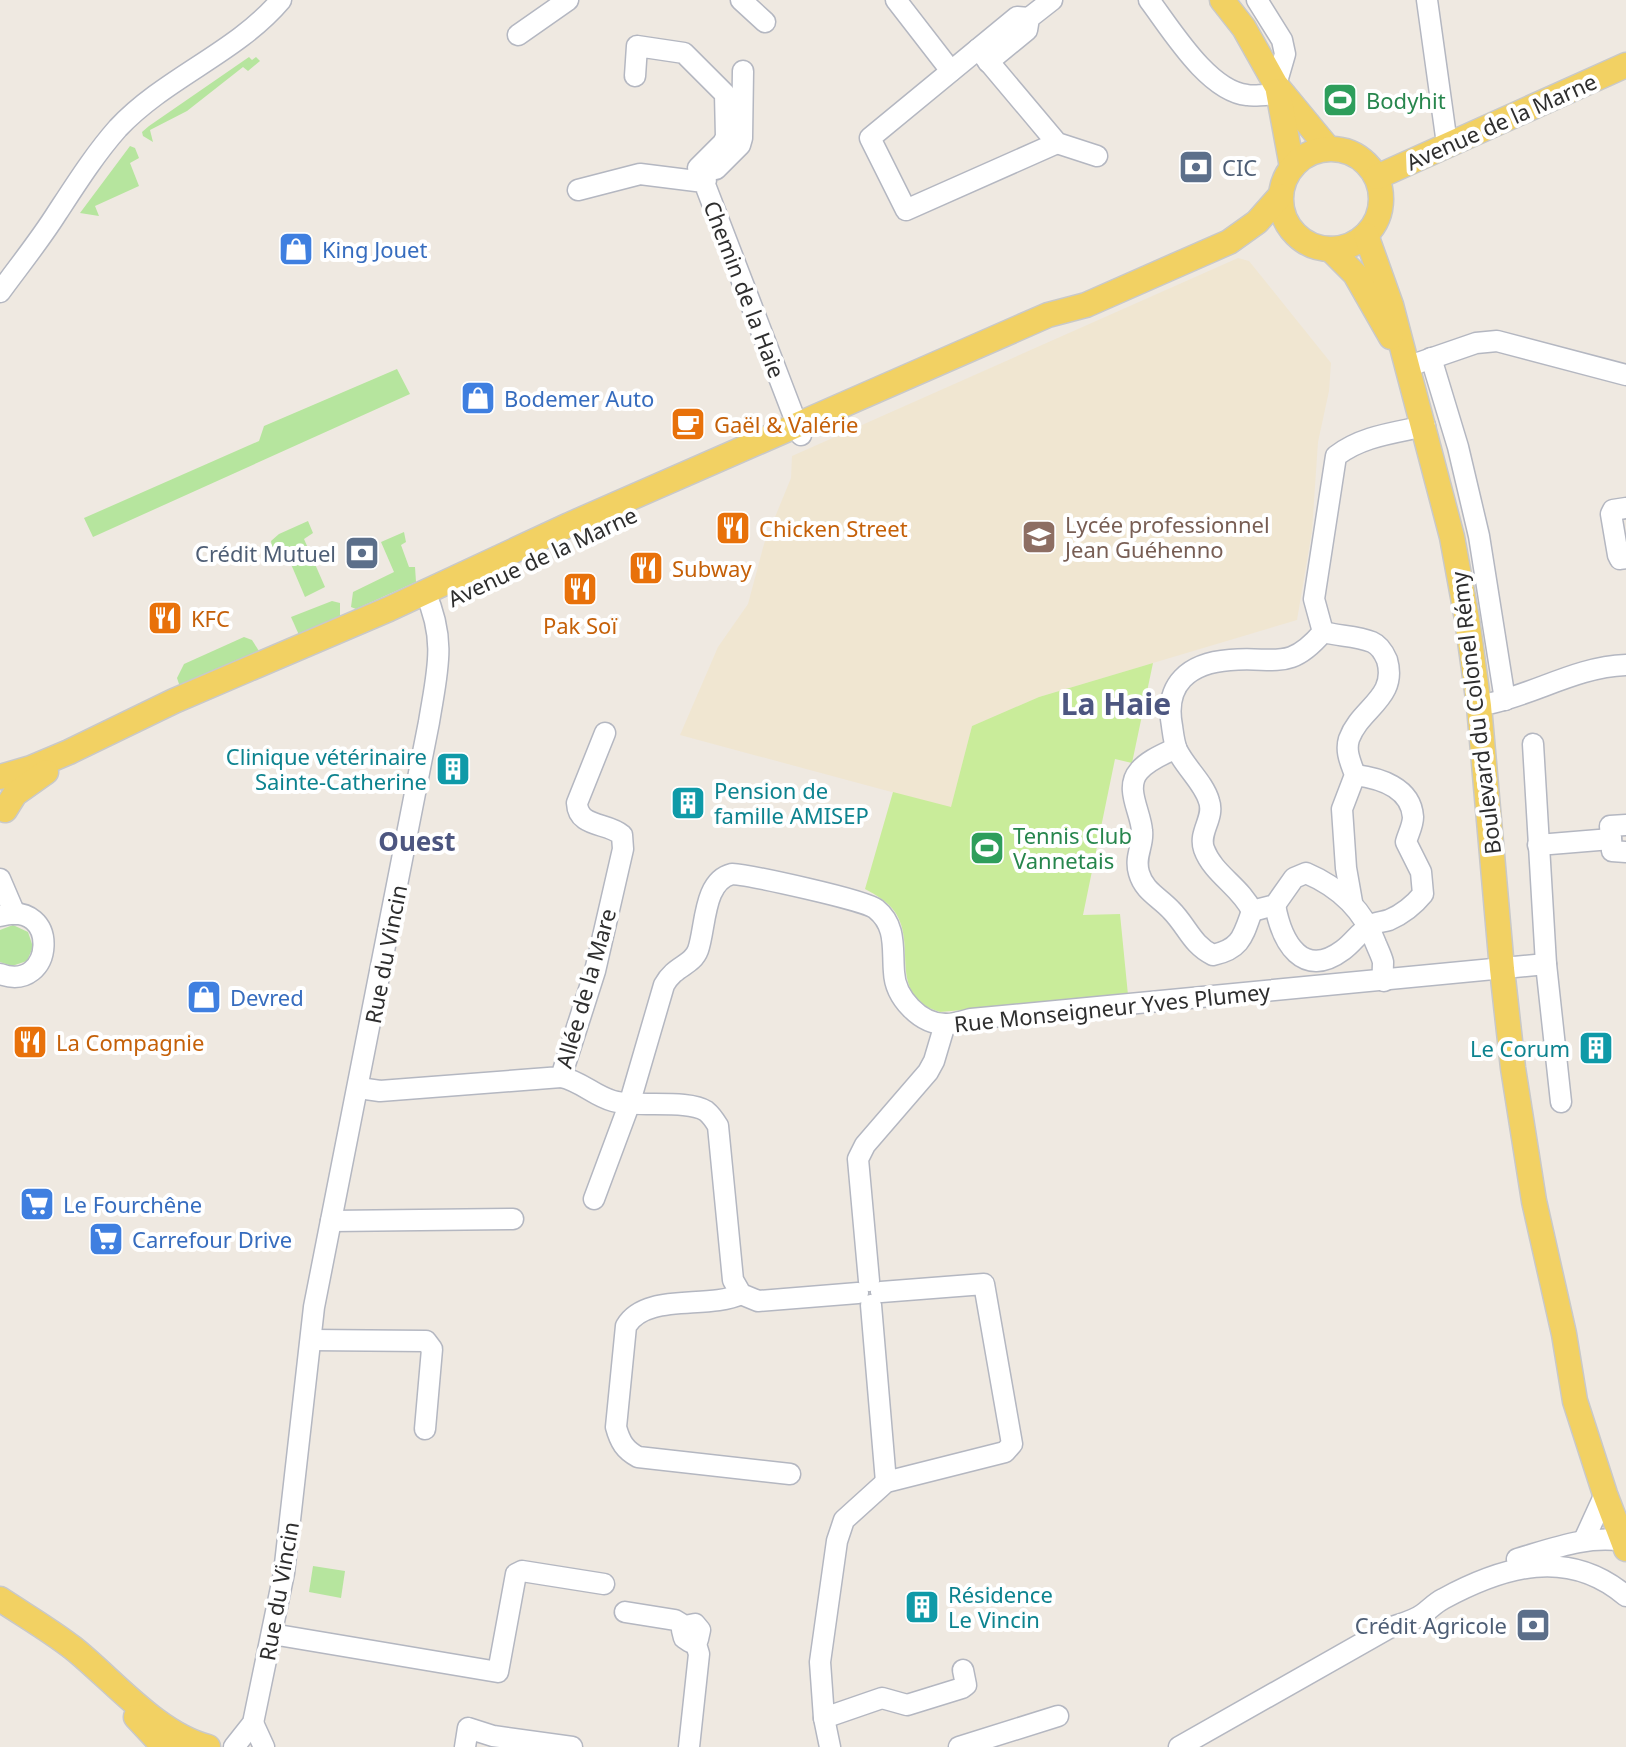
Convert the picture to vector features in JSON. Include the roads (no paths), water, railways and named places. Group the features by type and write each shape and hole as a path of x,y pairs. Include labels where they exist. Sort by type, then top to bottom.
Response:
{"main road":[{"path":"1222,0 1244,28 1276,85 1328,148"},
{"name":"Avenue de la Marne","path":"1377,177 1626,65"},
{"path":"1276,85 1292,167"},
{"path":"1328,148 1343,149 1368,164 1377,177 1381,192 1381,207 1376,222 1366,235 1343,248 1313,246 1296,235 1287,224 1282,210 1280,196 1284,180 1292,167 1314,151 1328,148"},
{"name":"Avenue de la Marne","path":"1229,242 1257,222 1280,196"},
{"name":"Avenue de la Marne","path":"2,812 15,794 37,776 135,728 428,600 1048,315 1086,305 1229,242 1296,235"},
{"name":"Boulevard du Colonel Rémy","path":"1366,235 1391,305 1452,537 1479,706 1502,969 1513,1068 1534,1201 1564,1334 1575,1401 1625,1544"},
{"name":"Boulevard du Colonel Rémy","path":"1330,249 1355,274 1407,367"},
{"name":"Avenue de la Marne","path":"0,777 69,752 174,701 428,600"},
{"name":"Boulevard du Colonel Rémy","path":"1564,1334 1626,1509"},
{"path":"0,1599 72,1647 141,1708 192,1743 208,1747"},
{"path":"0,1616 95,1678 164,1747"}],"street":[{"path":"0,292 57,214 79,178 119,127 176,82 263,22 281,0"},
{"path":"518,35 568,0"},
{"path":"741,0 765,22"},
{"path":"896,0 951,71"},
{"path":"1052,0 1029,18 1017,17 983,55 951,71 870,138 906,210 1057,143"},
{"path":"1149,0 1204,70 1224,87 1247,95 1266,95 1276,85 1285,54 1282,40 1257,0"},
{"path":"1427,0 1447,144"},
{"path":"635,76 637,46 684,53 725,94 726,137 698,168 705,181 740,145 743,71"},
{"path":"983,55 1057,143 1097,156"},
{"name":"Chemin de la Haie","path":"578,190 640,174 705,181 799,430"},
{"path":"1407,367 1476,343 1497,341 1626,375"},
{"path":"1431,358 1458,447 1479,536 1505,700"},
{"path":"1323,632 1314,599 1336,456 1348,447 1397,431 1425,426"},
{"path":"1626,508 1613,510 1611,514 1618,555 1620,559 1626,558"},
{"name":"Rue du Vincin","path":"234,1747 253,1723 272,1634 288,1547 314,1307 409,835 436,677 439,638 428,600"},
{"path":"1252,911 1238,890 1213,865 1204,848 1202,838 1210,818 1209,801 1176,748 1170,704 1174,687 1188,672 1227,660 1284,660 1299,656 1323,632"},
{"path":"1323,632 1370,641 1380,647 1389,673 1388,688 1382,699 1357,724 1349,740 1347,753 1355,775 1342,809 1352,902"},
{"path":"1479,706 1505,700 1584,670 1626,665"},
{"name":"Allée de la Mare","path":"359,1088 380,1091 561,1077 595,971 623,849 622,835 617,830 586,821 577,809 605,733"},
{"path":"1533,744 1546,964 1561,1102"},
{"path":"1176,748 1137,772 1133,788 1143,832 1136,855 1139,874 1148,891 1171,909 1194,942 1213,955 1229,951 1242,940 1252,911"},
{"path":"1275,905 1278,922 1288,943 1299,956 1311,962 1322,962 1344,950 1370,926 1389,920 1416,903 1423,894 1421,872 1406,842 1413,813 1404,797 1395,785 1373,777 1355,775"},
{"path":"1538,845 1621,839"},
{"path":"1252,911 1275,905 1294,878 1306,873 1322,879 1352,902 1370,926 1383,962 1384,981"},
{"name":"Rue Monseigneur Yves Plumey","path":"629,1105 664,985 671,973 690,962 697,953 714,888 726,875 737,874 860,901 876,908 887,921 893,936 894,974 904,1002 919,1014 945,1024 971,1019 1502,969"},
{"path":"0,879 8,915 36,923 43,936 44,950 37,966 29,972 13,977 0,974"},
{"path":"1502,969 1546,964"},
{"path":"886,1482 858,1159 865,1145 928,1072 945,1024"},
{"path":"561,1077 582,1083 608,1100 629,1105 695,1106 708,1112 718,1126 733,1280 741,1294 758,1301 984,1284 1012,1444 1005,1452 886,1482 844,1520 837,1541 820,1662 824,1718 830,1747"},
{"path":"594,1199 629,1105"},
{"path":"331,1221 513,1219"},
{"path":"741,1294 729,1300 651,1307 631,1317 626,1326 616,1427 619,1439 627,1450 638,1457 790,1474"},
{"path":"311,1340 426,1341 432,1349 425,1429"},
{"path":"1584,1540 1605,1494"},
{"path":"1179,1747 1389,1628 1416,1605 1437,1602 1505,1562 1584,1540 1606,1538 1625,1544"},
{"path":"1465,1588 1525,1567 1556,1566 1585,1572 1606,1581 1626,1596"},
{"path":"272,1634 498,1672 516,1574 522,1571 604,1584"},
{"path":"625,1612 675,1620 690,1633 699,1654 689,1747"},
{"path":"824,1718 882,1698 907,1705 962,1688 966,1685 963,1670"},
{"path":"959,1747 1058,1716"},
{"path":"253,1723 264,1747"},
{"path":"468,1731 572,1747"}],"place":[{"name":"Bodyhit","path":"1340,100"},
{"name":"CIC","path":"1196,167"},
{"name":"King Jouet","path":"296,249"},
{"name":"Bodemer Auto","path":"478,398"},
{"name":"Gaël & Valérie","path":"688,424"},
{"name":"Chicken Street","path":"733,528"},
{"name":"Lycée professionnel Jean Guéhenno","path":"1039,537"},
{"name":"Crédit Mutuel","path":"362,553"},
{"name":"Subway","path":"646,568"},
{"name":"Pak Soï","path":"580,589"},
{"name":"KFC","path":"165,618"},
{"name":"Clinique vétérinaire Sainte-Catherine","path":"453,769"},
{"name":"Pension de famille AMISEP","path":"688,803"},
{"name":"Tennis Club Vannetais","path":"987,848"},
{"name":"Devred","path":"204,997"},
{"name":"La Compagnie","path":"30,1042"},
{"name":"Le Corum","path":"1596,1048"},
{"name":"Le Fourchêne","path":"37,1204"},
{"name":"Carrefour Drive","path":"106,1239"},
{"name":"Résidence Le Vincin","path":"922,1607"},
{"name":"Crédit Agricole","path":"1533,1625"}],"district":[{"name":"La Haie","path":"1116,703"},
{"name":"Ouest","path":"417,841"}]}
